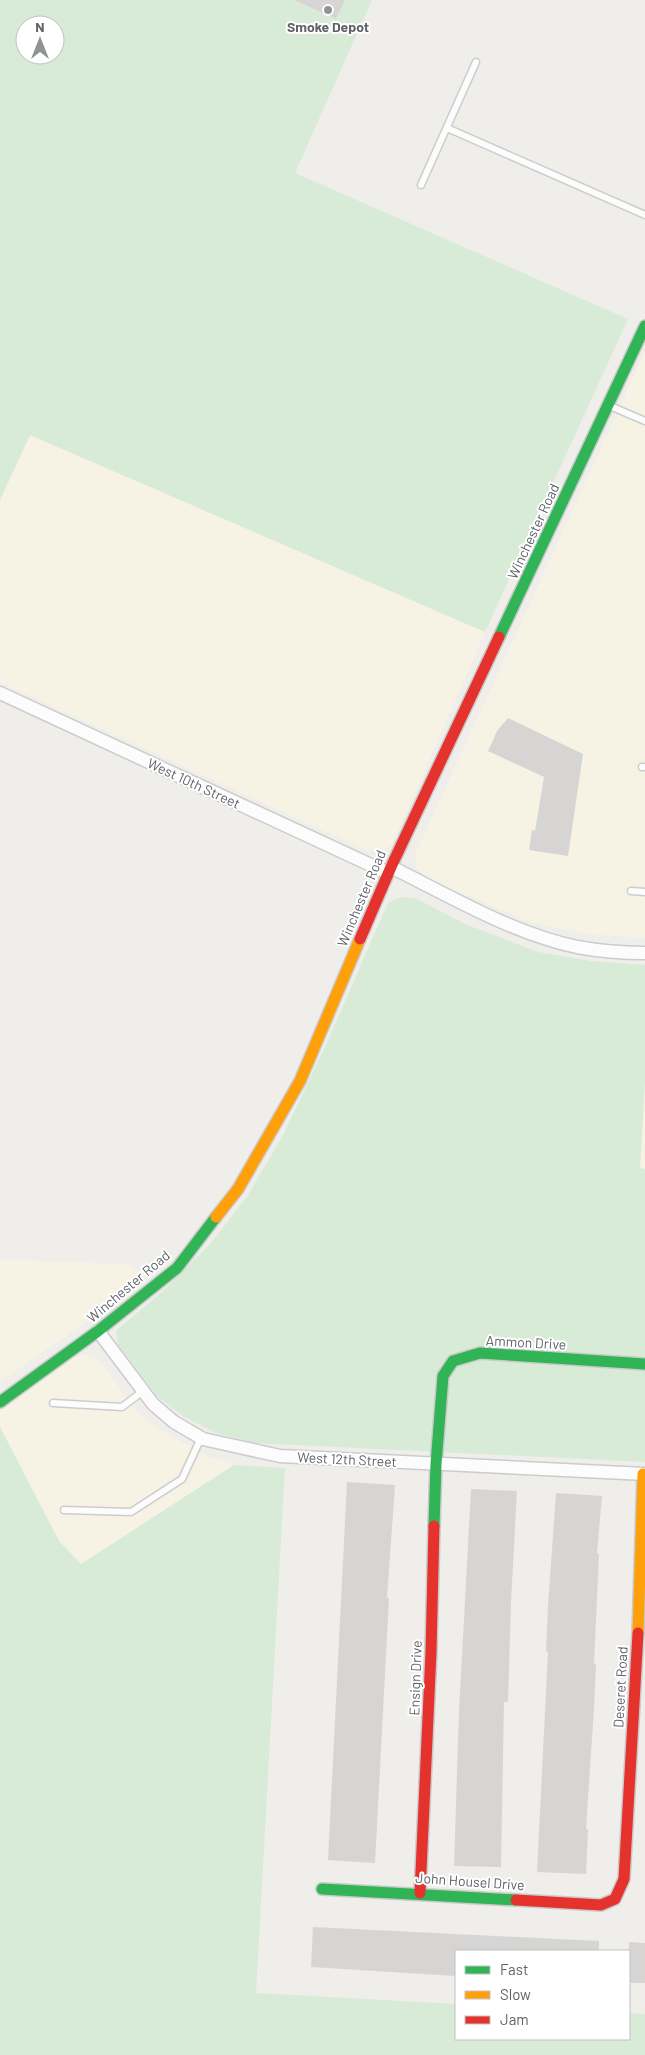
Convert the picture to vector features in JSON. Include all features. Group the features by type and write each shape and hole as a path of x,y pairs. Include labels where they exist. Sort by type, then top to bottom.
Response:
{"street":[{"name":"Winchester Road","path":"0,1402 98,1332 177,1268 238,1189 300,1081 390,870 645,326"},
{"name":"West 10th Street","path":"0,693 514,927 575,946 610,952 645,953"},
{"name":"West 12th Street","path":"98,1332 153,1404 171,1420 201,1438 280,1456 644,1474"},
{"name":"Ammon Drive","path":"436,1464 443,1376 452,1360 480,1353 645,1364"},
{"name":"Ensign Drive","path":"420,1893 431,1652 436,1464"},
{"name":"Deseret Road","path":"615,1899 624,1879 636,1686 644,1474"},
{"name":"John Housel Drive","path":"322,1888 601,1905 615,1899"}],"lane":[{"path":"421,186 476,62"},
{"path":"446,128 645,216"},
{"path":"609,405 645,421"},
{"path":"631,891 645,892"},
{"path":"53,1403 122,1407 143,1391"},
{"path":"64,1510 131,1512 182,1479 201,1438"}],"shaded area":[{"path":"645,352 645,938 586,934 530,922 430,880 417,869 415,855"},
{"path":"30,435 485,632 392,845 381,851 368,851 0,682 0,500"},
{"path":"645,1081 645,1169 640,1169"},
{"path":"0,1259 130,1265 144,1275 122,1297 0,1382"},
{"path":"83,1355 99,1359 137,1413 161,1431 208,1456 234,1465 81,1564 59,1541 0,1427 0,1412 72,1358"}],"green space":[{"path":"0,0 294,0 336,19 345,0 372,0 295,173 628,319 485,632 30,435 0,500"},
{"path":"401,897 415,898 465,924 538,952 591,961 645,965 645,1081 640,1168 645,1169 645,1462 255,1443 216,1433 183,1416 158,1397 118,1345 116,1331 163,1291 211,1243 248,1195 283,1135 326,1045 388,903"},
{"path":"0,1427 59,1541 81,1564 234,1465 285,1468 256,1993 455,2004 455,2040 630,2040 630,2013 645,2014 645,2055 0,2055"}],"building":[{"name":"Smoke Depot","path":"294,0 345,0 336,19"},
{"path":"508,718 583,754 568,856 529,850 532,830 535,831 544,777 488,751 497,731"},
{"path":"347,1482 395,1485 387,1598 389,1598 375,1863 328,1860"},
{"path":"471,1489 517,1491 508,1702 504,1702 501,1867 454,1866 459,1712"},
{"path":"556,1493 602,1496 597,1553 599,1554 594,1664 596,1664 586,1829 588,1829 586,1874 537,1872 548,1652 546,1651 548,1606"},
{"path":"313,1927 599,1941 599,1950 455,1950 455,1976 311,1967"},
{"path":"629,1942 645,1943 645,1983 630,1983"}],"traffic: fast":[{"path":"499,637 645,326"},
{"path":"0,1402 98,1331 177,1268 216,1217"},
{"path":"434,1526 436,1464 443,1376 453,1361 480,1353 645,1364"},
{"path":"322,1889 516,1900"}],"traffic: slow":[{"path":"216,1217 238,1189 300,1081 360,939"},
{"path":"638,1633 643,1474"}],"traffic: jam":[{"path":"360,939 391,867 499,637"},
{"path":"420,1893 431,1652 434,1526"},
{"path":"516,1900 601,1905 615,1899 624,1879 638,1633"}],"place":[{"name":"Smoke Depot","path":"328,10"}]}
